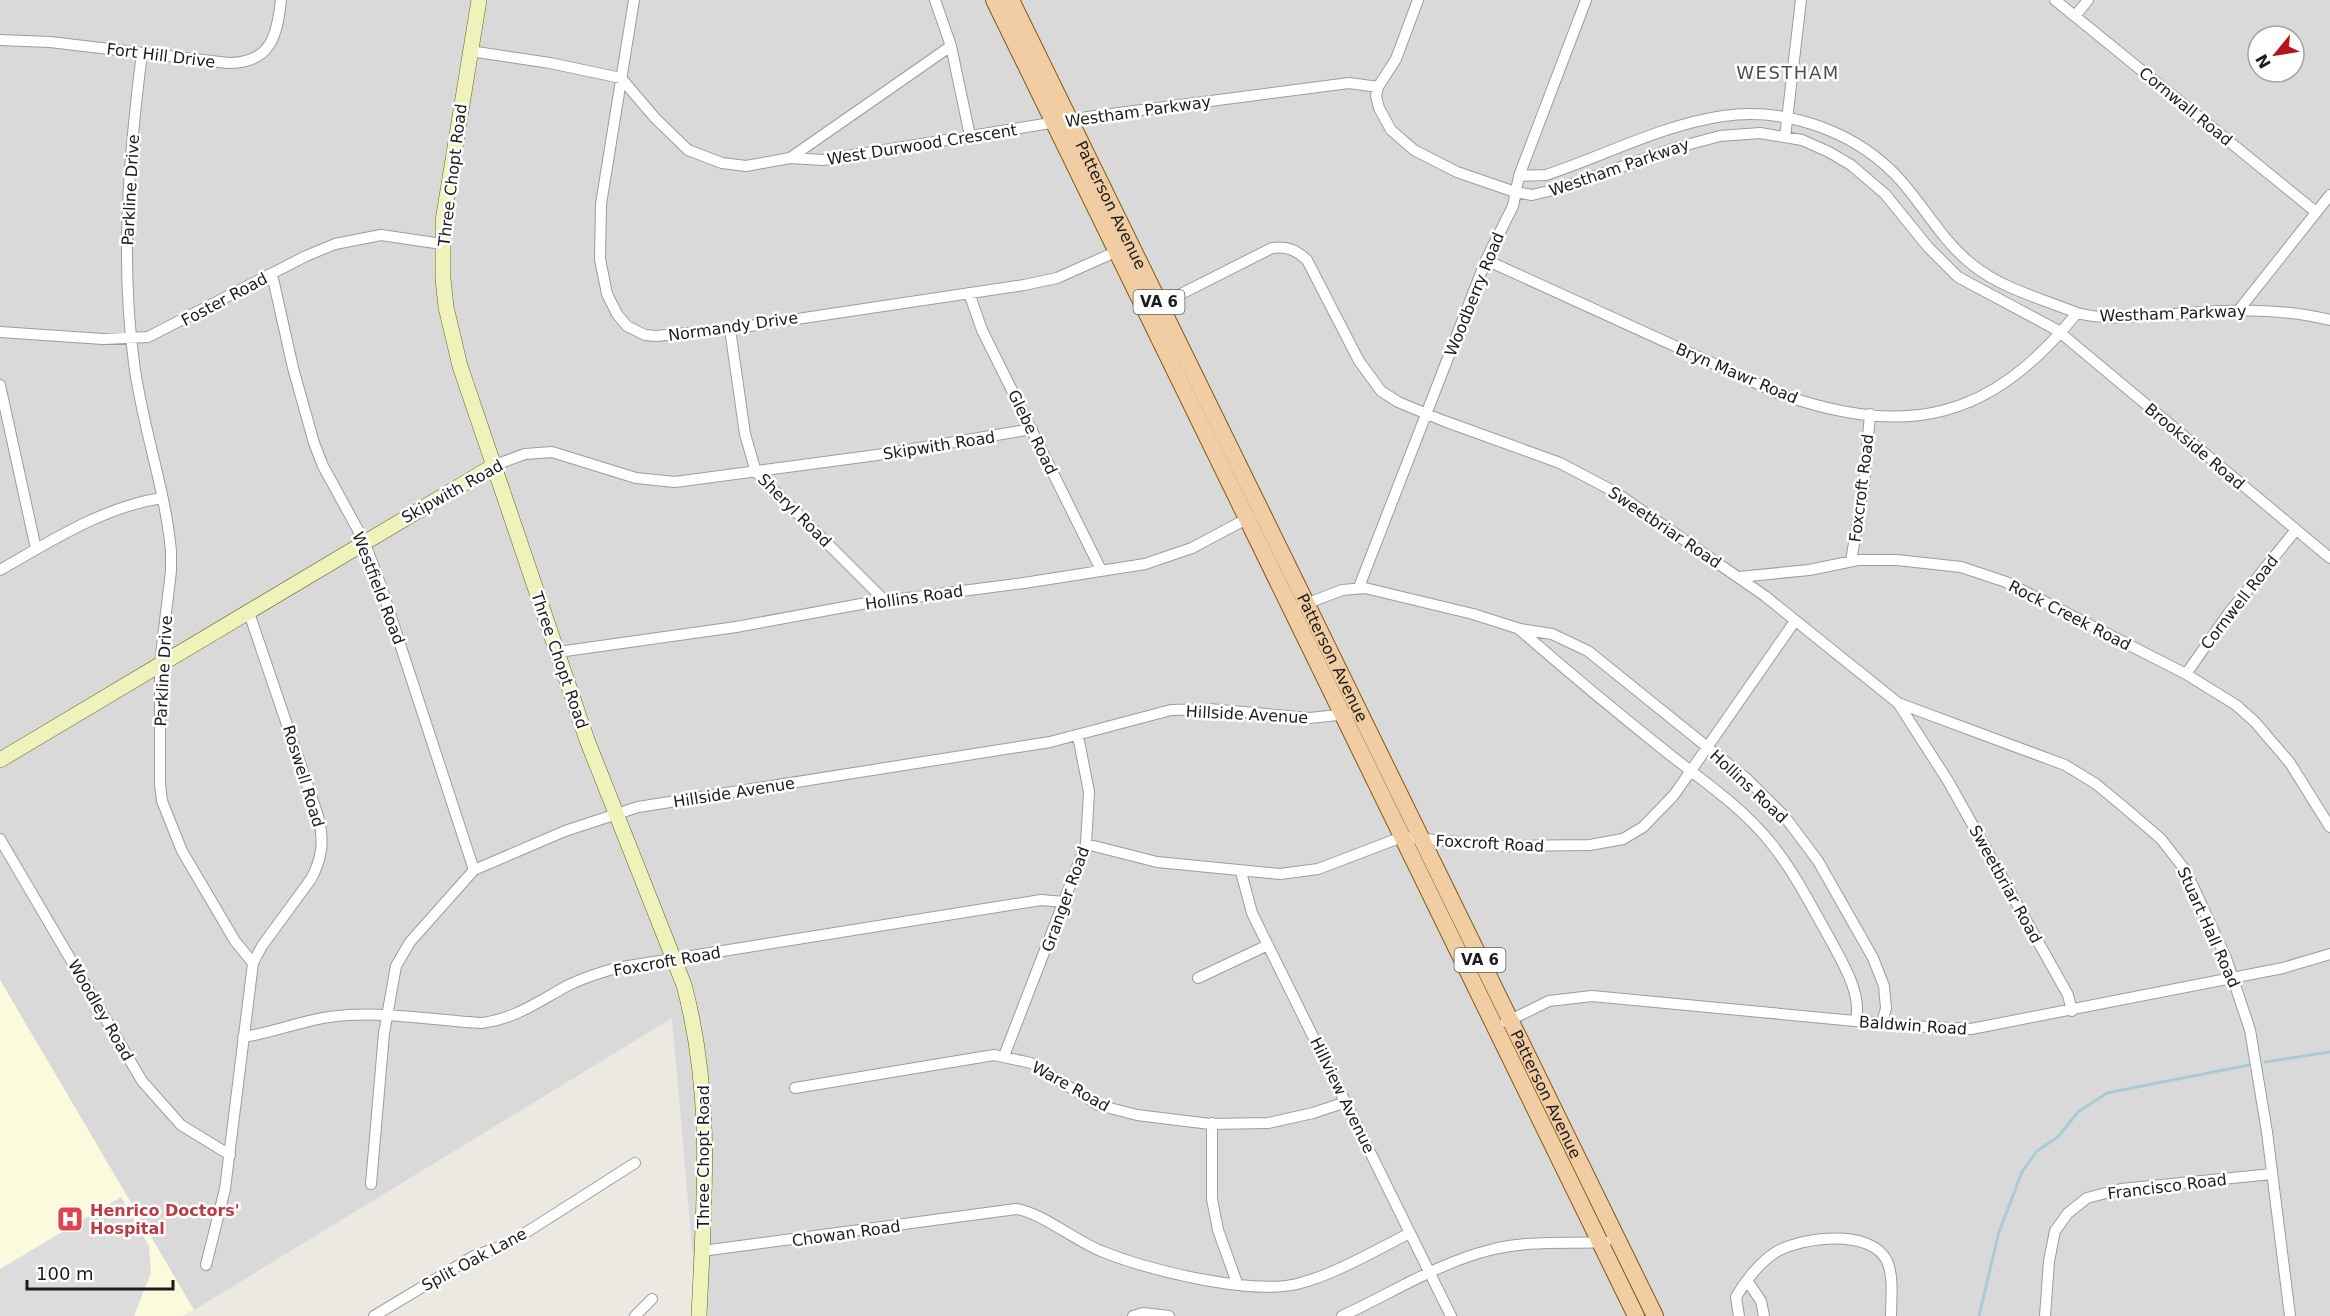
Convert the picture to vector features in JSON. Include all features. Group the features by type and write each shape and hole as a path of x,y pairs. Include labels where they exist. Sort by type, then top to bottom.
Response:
{"main road":[{"name":"Three Chopt Road","path":"478,0 445,201 442,279 451,332 558,652 615,813 674,958 693,1018 703,1082 706,1148 699,1316"},
{"name":"Patterson Avenue","path":"994,0 1062,122 1299,607 1359,711 1421,840 1600,1242 1636,1316"},
{"name":"Patterson Avenue","path":"1011,0 1062,122"},
{"name":"Skipwith Road","path":"0,760 248,610 495,465"},
{"name":"Patterson Avenue","path":"1299,607 1342,715 1402,837 1503,1024 1655,1316"}],"street":[{"name":"Fort Hill Drive","path":"0,40 50,42 228,63 253,59 266,50 275,36 281,0"},
{"name":"Normandy Drive","path":"634,0 601,204 600,259 607,294 621,320 645,335 730,328 1057,278 1124,248"},
{"path":"934,0 951,46 970,136"},
{"path":"1378,87 1396,59 1418,0"},
{"name":"Woodberry Road","path":"1359,587 1486,260 1513,206 1519,176 1586,0"},
{"path":"1785,137 1801,0"},
{"name":"Cornwall Road","path":"2055,0 2316,212"},
{"path":"2075,16 2088,0"},
{"name":"West Durwood Crescent","path":"790,158 951,46"},
{"path":"470,51 550,63 621,78"},
{"name":"Parkline Drive","path":"142,53 129,170 126,225 131,339 169,532 171,571 160,663 160,784 168,819 182,851 229,931 253,963"},
{"name":"West Durwood Crescent","path":"621,78 678,142 696,154 722,163 746,166 790,158 823,160 1062,122"},
{"name":"Westham Parkway","path":"1062,122 1349,82 1378,87 1376,96 1383,118 1391,130 1414,150 1457,172 1515,192 1532,195 1561,188 1675,148 1720,136 1760,133 1785,137 1811,144 1851,165 1886,194 1928,247 1958,277 2061,333"},
{"name":"Westham Parkway","path":"1519,176 1546,175 1706,119 1744,114 1788,117 1819,125 1882,163 1900,180 1958,252 1974,267 2002,283 2077,313 2089,316 2138,317 2274,310 2330,320"},
{"path":"2238,311 2330,195"},
{"name":"Foster Road","path":"0,332 131,339 148,337 316,251 365,237 405,237 442,244"},
{"name":"Sweetbriar Road","path":"1153,308 1272,248 1290,248 1307,261 1370,379 1381,391 1398,402 1427,414 1587,475 1665,524 1739,577 1898,703 1924,740 2012,894 2068,995 2073,1011"},
{"name":"Bryn Mawr Road","path":"1486,260 1780,394 1825,407 1870,414 1924,414 1965,405 2011,380 2061,333 2077,313"},
{"name":"Westfield Road","path":"272,274 293,368 314,443 323,466 364,541 474,870"},
{"name":"Glebe Road","path":"969,293 982,330 1101,570"},
{"name":"Sheryl Road","path":"730,328 746,434 756,472 885,601"},
{"name":"Brookside Road","path":"2061,333 2330,558"},
{"path":"0,385 36,549"},
{"name":"Foxcroft Road","path":"1851,561 1864,484 1870,414"},
{"name":"Skipwith Road","path":"495,465 525,454 552,452 627,476 675,482 756,472 1032,429"},
{"path":"0,570 106,514 162,498"},
{"name":"Hollins Road","path":"558,652 736,627 885,601 1101,570 1171,557 1253,515"},
{"name":"Cornwell Road","path":"2186,674 2228,614 2295,531"},
{"name":"Rock Creek Road","path":"1739,577 1809,570 1851,561 1926,562 1982,573 2032,595 2186,674 2236,705 2255,722 2290,763 2330,827"},
{"name":"Hollins Road","path":"1299,607 1342,590 1359,587 1473,614 1520,629 1552,634 1575,643 1656,704 1708,747 1763,794 1785,817 1818,861 1873,958 1884,986 1886,1008 1882,1023"},
{"name":"Roswell Road","path":"248,610 318,816 323,846 318,867 312,879 262,946 253,963"},
{"name":"Foxcroft Road","path":"1086,844 1157,862 1240,872 1280,874 1318,869 1402,837 1504,846 1590,845 1623,839 1643,827 1660,811 1693,770 1795,621"},
{"name":"Hollins Road","path":"1520,629 1650,738 1693,770 1760,830 1787,865 1848,976 1857,1008 1856,1020"},
{"name":"Stuart Hall Road","path":"1898,703 2065,765 2096,784 2126,808 2161,839 2186,871 2234,978 2255,1051 2290,1316"},
{"name":"Hillside Avenue","path":"371,1184 387,1014 396,966 404,950 474,870 615,813 638,807 1078,736 1148,715 1192,708 1310,718 1359,711"},
{"name":"Granger Road","path":"1004,1056 1086,844 1089,792 1078,736"},
{"name":"Woodley Road","path":"0,839 142,1080 181,1125 230,1155"},
{"name":"Hillview Avenue","path":"1240,872 1252,913 1450,1316"},
{"name":"Foxcroft Road","path":"243,1037 329,1017 387,1014 482,1023 494,1022 521,1013 591,975 674,958 1041,900 1064,902"},
{"path":"1198,978 1268,945"},
{"name":"Baldwin Road","path":"1503,1024 1549,1001 1592,996 1971,1029 2073,1011 2283,968 2330,954"},
{"path":"206,1265 214,1237 230,1155 253,963"},
{"name":"Ware Road","path":"795,1088 960,1059 1004,1056 1031,1063 1086,1099 1107,1108 1137,1115 1212,1124 1289,1119 1346,1102"},
{"path":"1212,1124 1212,1199 1218,1230 1237,1283"},
{"name":"Split Oak Lane","path":"374,1316 474,1256 508,1244 634,1163"},
{"name":"Francisco Road","path":"2045,1316 2049,1261 2055,1231 2068,1213 2087,1198 2121,1189 2272,1174"},
{"name":"Chowan Road","path":"702,1251 990,1212 1023,1210 1082,1242 1113,1255 1169,1272 1270,1287 1307,1281 1410,1233"},
{"path":"1739,1316 1736,1297 1767,1258 1787,1247 1829,1240 1860,1240 1876,1247 1887,1261 1891,1281 1891,1316"},
{"path":"1342,1316 1472,1255 1510,1246 1618,1242"},
{"path":"1748,1282 1761,1301 1764,1316"},
{"path":"635,1316 652,1299"},
{"path":"1132,1316 1143,1313 1169,1316"}],"shaded area":[{"path":"0,0 2330,0 2330,1316 698,1316 672,1018 194,1310 0,980"},
{"name":"Henrico Doctors' Hospital","path":"0,980 194,1310 183,1316 0,1316"},
{"path":"121,1197 149,1246 151,1273 134,1316 0,1316 0,1269"}],"waterway":[{"path":"2265,1062 2330,1052"},
{"path":"1979,1316 1999,1232 2022,1172 2037,1151 2058,1137 2078,1112 2107,1093 2249,1065"}],"place":[{"name":"Henrico Doctors' Hospital","path":"70,1219"}],"district":[{"name":"WESTHAM","path":"1788,73"}]}
